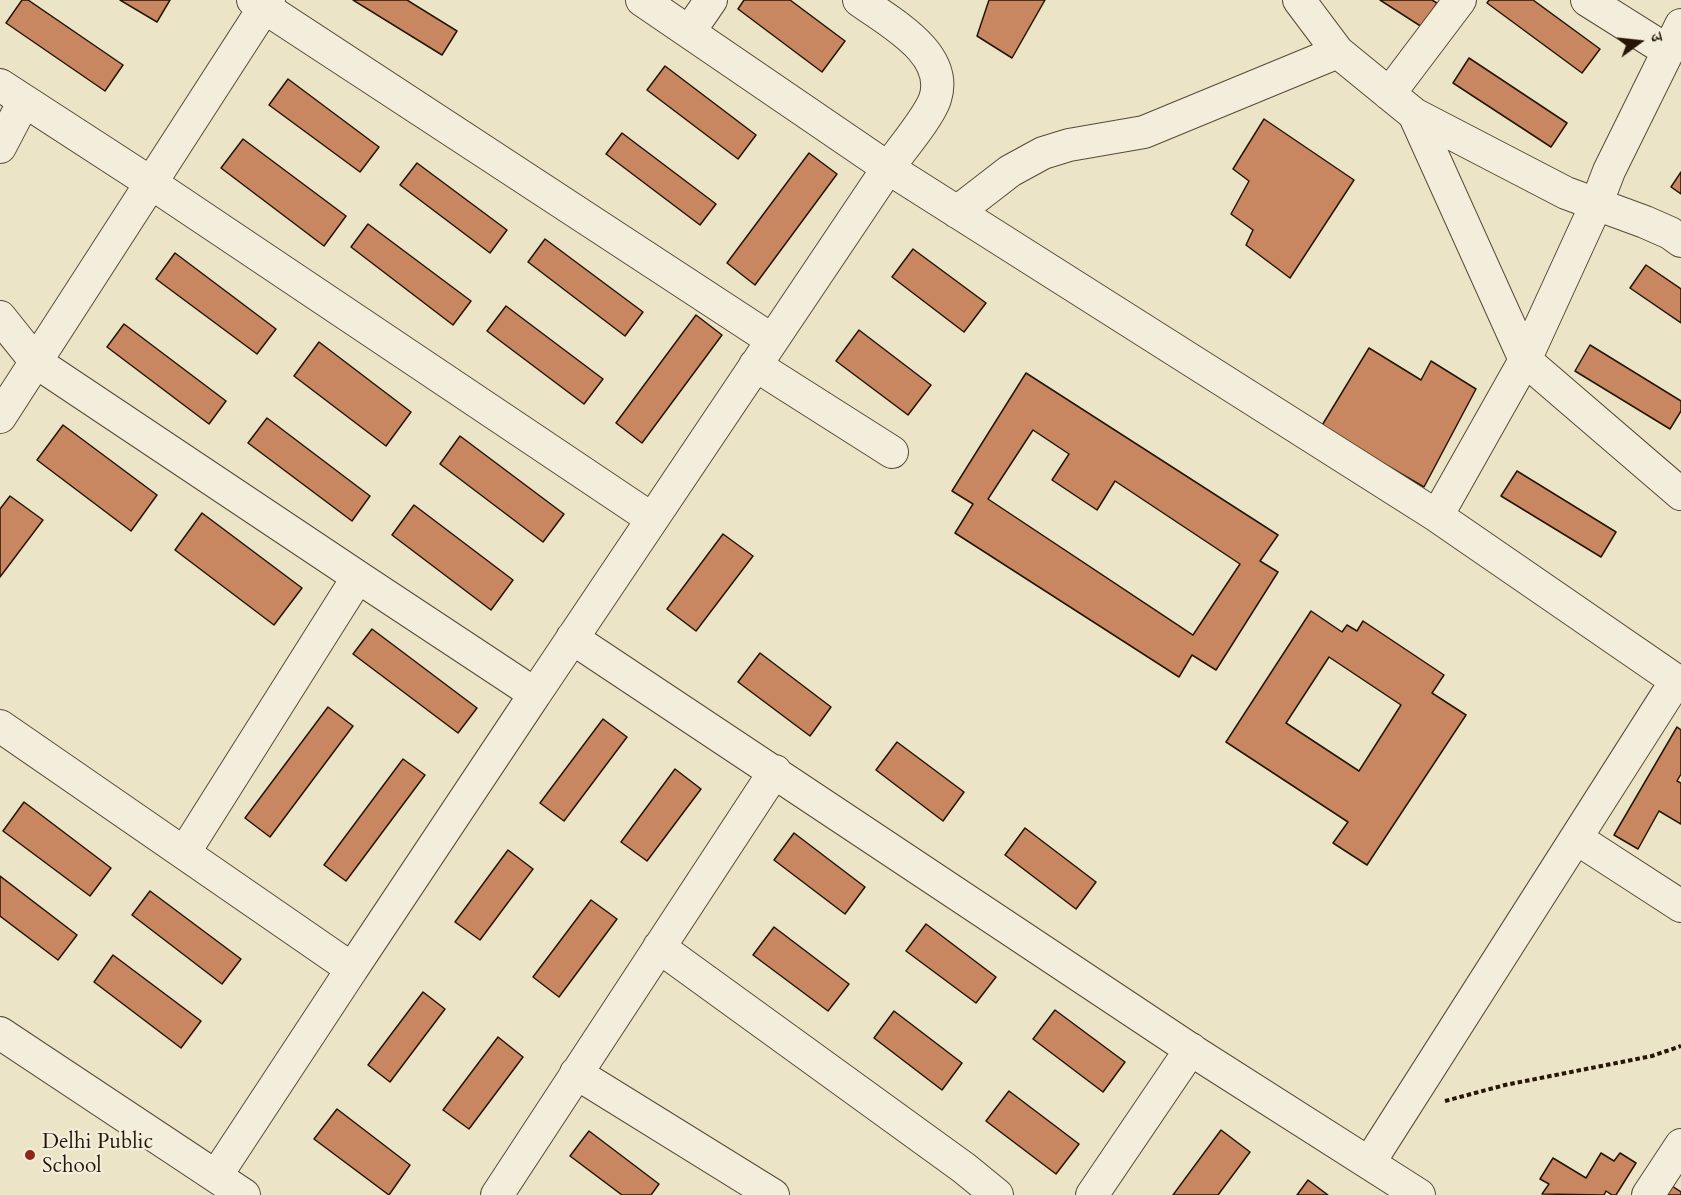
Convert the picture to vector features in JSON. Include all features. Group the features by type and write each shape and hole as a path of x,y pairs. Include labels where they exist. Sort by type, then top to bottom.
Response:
{"street":[{"path":"642,0 888,168 1437,516 1679,683 1576,838 1369,1163"},
{"path":"689,32 711,0"},
{"path":"216,1176 572,638 934,100 938,81 934,66 925,52 913,39 859,0"},
{"path":"1299,0 1338,52 1414,114 1528,175 1596,205 1645,222 1670,233 1681,241"},
{"path":"1389,94 1460,0"},
{"path":"1437,516 1525,360 1596,205 1609,171 1675,38 1587,0"},
{"path":"0,417 151,183 262,2 764,353 892,452"},
{"path":"957,212 1010,171 1043,153 1069,145 1144,132 1338,52"},
{"path":"0,147 12,93 151,183 652,519"},
{"path":"1414,114 1525,360 1681,494"},
{"path":"0,317 36,362 535,694"},
{"path":"184,853 358,577"},
{"path":"572,638 1191,1049 1369,1163 1404,1191"},
{"path":"0,726 352,969"},
{"path":"497,1195 775,771"},
{"path":"1576,838 1681,906"},
{"path":"659,947 964,1168 997,1195"},
{"path":"0,1033 244,1195"},
{"path":"1092,1195 1191,1049"},
{"path":"576,1073 772,1195"},
{"path":"1648,1195 1681,1145"}],"path":[{"path":"1400,1113 1505,1085 1652,1056 1681,1046"}],"building":[{"path":"22,0 28,0 123,65 105,91 6,23"},
{"path":"120,0 170,0 157,22"},
{"path":"353,0 407,0 457,31 442,55"},
{"path":"744,0 790,0 845,41 822,72 738,9"},
{"path":"989,0 1045,0 1012,58 977,36"},
{"path":"1380,0 1432,0 1437,3 1422,27"},
{"path":"1489,0 1533,0 1600,49 1582,73 1487,3"},
{"path":"1469,58 1567,123 1551,147 1453,83"},
{"path":"665,66 756,135 738,159 647,90"},
{"path":"288,79 379,147 360,172 269,105"},
{"path":"1264,119 1354,180 1290,278 1246,245 1253,230 1231,214 1249,181 1233,169"},
{"path":"622,133 716,204 700,225 606,154"},
{"path":"243,139 346,216 324,246 221,168"},
{"path":"809,153 837,174 755,285 727,263"},
{"path":"417,163 507,230 490,253 400,185"},
{"path":"1681,172 1681,194 1671,187"},
{"path":"368,224 471,301 453,325 351,247"},
{"path":"545,239 643,312 625,336 528,262"},
{"path":"913,249 986,303 964,332 892,277"},
{"path":"175,253 276,329 257,354 156,279"},
{"path":"1646,265 1681,289 1681,323 1630,288"},
{"path":"506,306 603,379 584,404 487,331"},
{"path":"696,315 722,335 642,443 616,423"},
{"path":"124,324 226,401 209,424 107,347"},
{"path":"859,330 931,385 908,415 836,361"},
{"path":"319,342 411,412 386,446 294,376"},
{"path":"1590,345 1681,401 1681,411 1670,429 1575,371"},
{"path":"1369,348 1421,380 1431,361 1476,389 1424,487 1321,427"},
{"path":"1026,373 1278,535 1260,561 1278,572 1216,670 1192,655 1179,677 955,533 973,504 952,491","holes":["1033,430 1069,454 1052,480 1097,510 1115,481 1240,564 1193,635 988,499"]},
{"path":"267,418 370,496 352,521 248,443"},
{"path":"63,425 157,495 131,531 37,460"},
{"path":"460,436 564,514 543,542 440,464"},
{"path":"1517,471 1616,532 1601,557 1501,496"},
{"path":"10,496 43,520 0,577 0,509"},
{"path":"414,505 513,580 491,610 392,535"},
{"path":"202,513 302,588 274,625 175,550"},
{"path":"723,534 753,556 696,631 667,609"},
{"path":"1311,611 1342,632 1347,625 1357,631 1363,621 1444,675 1432,693 1466,715 1367,865 1333,843 1348,822 1226,742","holes":["1329,657 1401,705 1359,771 1286,723"]},
{"path":"372,629 477,708 458,733 353,654"},
{"path":"760,653 831,707 810,736 738,682"},
{"path":"328,707 353,726 270,837 245,818"},
{"path":"603,719 627,737 564,821 540,803"},
{"path":"1677,727 1681,730 1681,774 1677,781 1681,783 1681,824 1659,811 1638,849 1614,835"},
{"path":"897,742 964,792 943,821 876,770"},
{"path":"403,759 425,775 346,881 324,865"},
{"path":"675,769 701,789 647,861 621,842"},
{"path":"24,802 111,868 90,896 3,831"},
{"path":"1025,828 1096,882 1076,909 1005,855"},
{"path":"794,833 865,887 845,914 774,860"},
{"path":"508,850 533,869 480,940 455,922"},
{"path":"0,876 77,935 58,960 0,916"},
{"path":"150,891 241,959 222,984 132,915"},
{"path":"591,900 617,919 559,997 533,977"},
{"path":"926,924 996,977 976,1003 906,951"},
{"path":"774,927 849,984 828,1011 753,955"},
{"path":"113,955 201,1021 181,1048 94,982"},
{"path":"423,992 445,1009 390,1082 368,1065"},
{"path":"1055,1010 1125,1062 1103,1092 1033,1039"},
{"path":"894,1011 962,1063 942,1090 874,1038"},
{"path":"498,1037 523,1057 469,1129 443,1110"},
{"path":"1009,1091 1079,1144 1056,1174 986,1121"},
{"path":"337,1109 410,1165 389,1195 314,1139"},
{"path":"1221,1130 1250,1152 1218,1195 1173,1195"},
{"path":"589,1131 659,1184 651,1195 622,1195 570,1156"},
{"path":"1601,1153 1614,1161 1620,1153 1636,1163 1616,1195 1606,1191 1604,1195 1542,1194 1549,1184 1540,1179 1553,1158 1586,1178"},
{"path":"1308,1180 1328,1195 1297,1195"},
{"path":"1672,1186 1681,1192 1681,1195 1666,1195"}],"place":[{"name":"Delhi Public School","path":"30,1155"}]}
